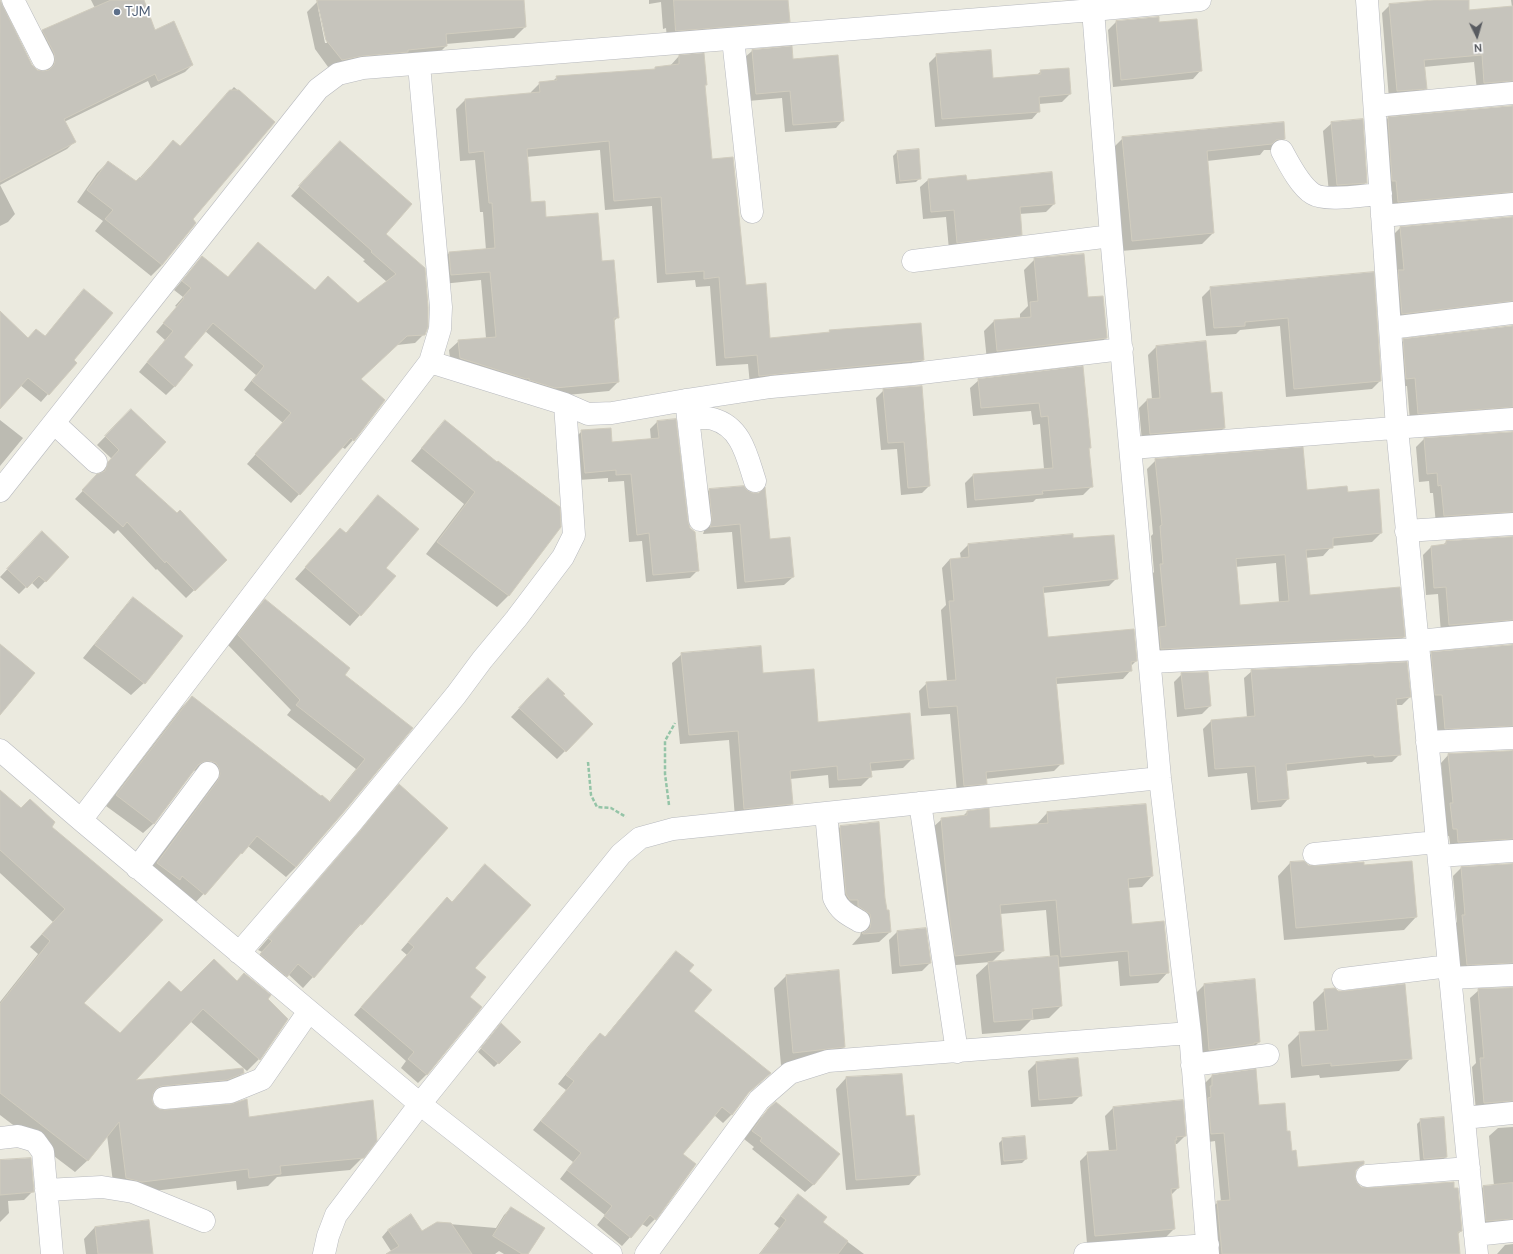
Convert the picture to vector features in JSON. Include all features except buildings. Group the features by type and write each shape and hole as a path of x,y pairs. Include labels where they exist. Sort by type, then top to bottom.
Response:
{"street":[{"path":"13,0 43,59"},
{"path":"0,491 318,88 338,74 357,70 1200,0"},
{"path":"1367,0 1406,531 1476,1245 1513,1231"},
{"path":"1085,1254 1208,1249 1190,1033 1160,778 1111,236 1093,10"},
{"path":"733,39 752,212"},
{"path":"81,820 430,362 440,329 441,306 419,65"},
{"path":"1375,106 1513,93"},
{"path":"1282,151 1298,179 1313,194 1332,198 1381,194"},
{"path":"1382,216 1513,204"},
{"path":"913,261 1111,236"},
{"path":"1390,328 1513,313"},
{"path":"430,362 565,404 588,414 687,409 771,387 913,374 1122,349"},
{"path":"239,953 352,822 456,695 563,556 574,535 565,404"},
{"path":"687,409 713,419 728,427 742,441 755,481"},
{"path":"687,409 700,520"},
{"path":"1131,448 1513,419"},
{"path":"54,423 96,462"},
{"path":"1406,531 1513,524"},
{"path":"1150,662 1418,645 1513,632"},
{"path":"1427,742 1513,738"},
{"path":"0,750 137,868 420,1104 611,1254"},
{"path":"137,868 208,773"},
{"path":"324,1254 328,1236 336,1215 420,1104 621,854 640,838 673,829 1160,778"},
{"path":"920,803 957,1052"},
{"path":"826,813 834,898 838,907 860,921"},
{"path":"1314,854 1438,849 1513,851"},
{"path":"1343,979 1450,972 1513,975"},
{"path":"164,1098 230,1092 262,1079 309,1011"},
{"path":"646,1254 759,1100 790,1073 828,1061 888,1065 957,1052 1190,1033"},
{"path":"1192,1065 1268,1054"},
{"path":"1464,1118 1513,1113"},
{"path":"0,1138 18,1136 36,1141 43,1152 52,1254"},
{"path":"1367,1176 1469,1168"},
{"path":"46,1190 102,1187 133,1192 204,1221"}],"path":[{"path":"673,829 665,768 665,741 675,723"},
{"path":"588,762 591,795 597,807 611,808 629,818 640,838"}],"place":[{"name":"TJM","path":"117,12"}]}
